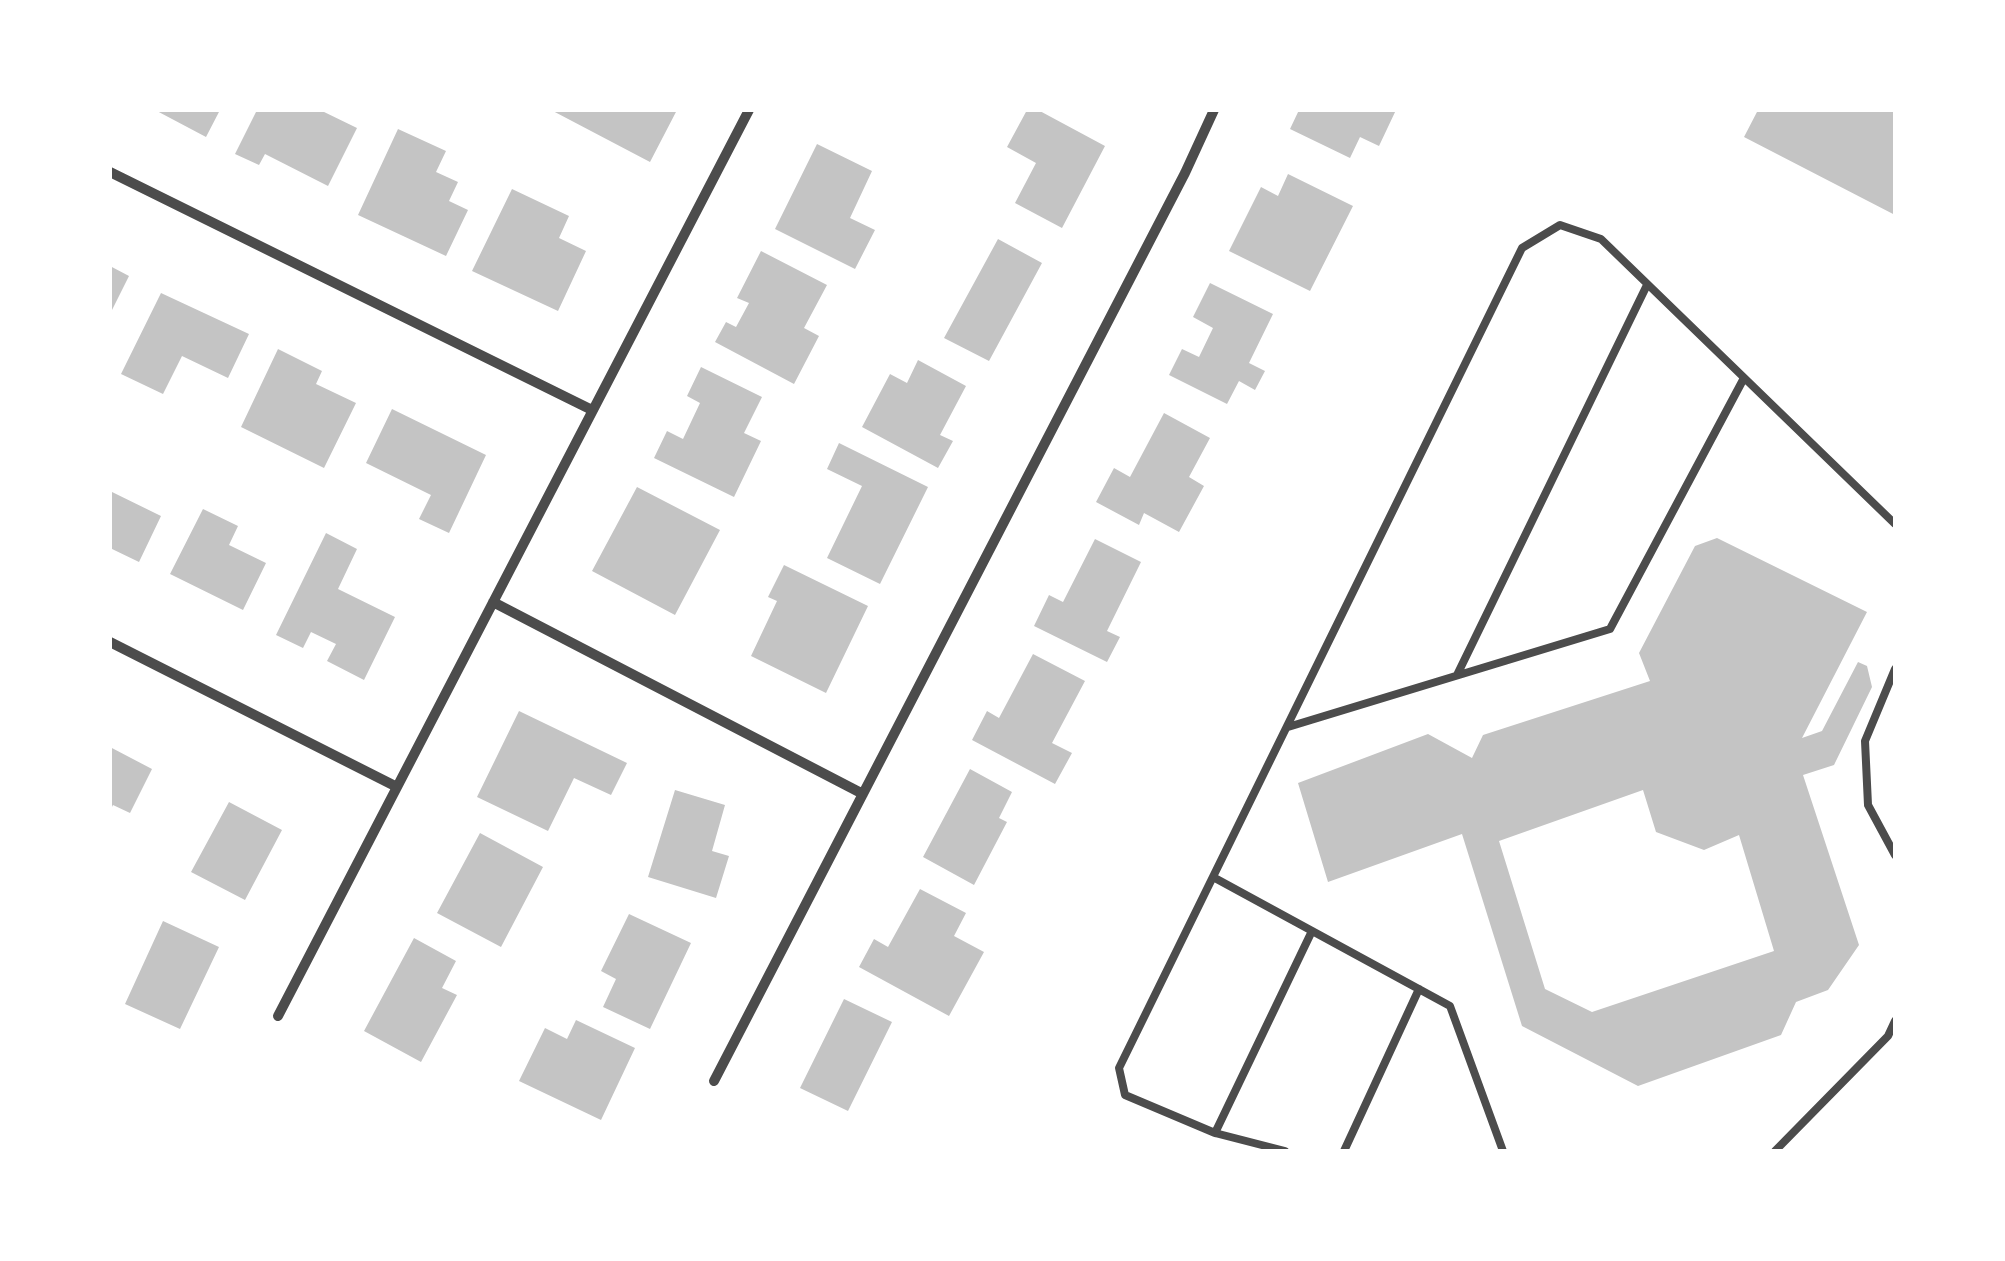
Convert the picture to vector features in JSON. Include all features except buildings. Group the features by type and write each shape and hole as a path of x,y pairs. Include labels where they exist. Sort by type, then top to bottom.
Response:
{"street":[{"path":"278,1016 749,110"},
{"path":"714,1082 1214,110"},
{"path":"110,172 592,410"},
{"path":"494,602 863,794"},
{"path":"110,642 397,787"}],"lane":[{"path":"1285,1151 1215,1133 1125,1095 1120,1068 1522,248 1560,224 1600,239 1895,524"},
{"path":"1457,675 1648,285"},
{"path":"1287,727 1610,629 1744,378"},
{"path":"1895,669 1865,741 1868,804 1895,855"},
{"path":"1213,877 1450,1006 1503,1151"},
{"path":"1215,1133 1312,931"},
{"path":"1344,1151 1419,989"},
{"path":"1775,1151 1888,1036 1895,1022"}]}
